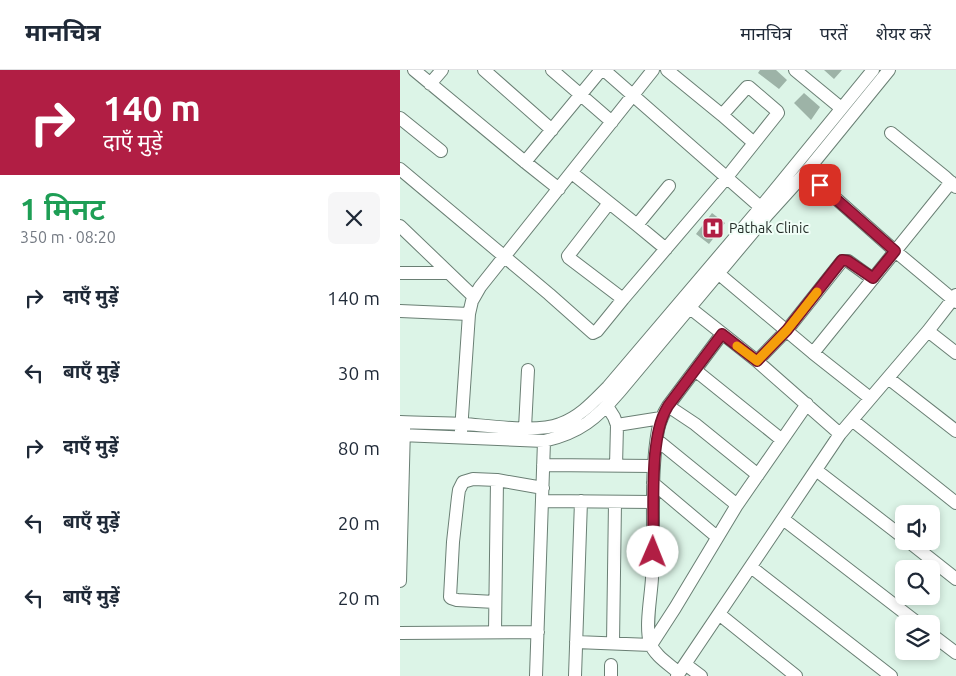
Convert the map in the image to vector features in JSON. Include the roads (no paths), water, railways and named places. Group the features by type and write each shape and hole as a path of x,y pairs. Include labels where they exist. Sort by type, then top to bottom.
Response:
{"street":[{"path":"414,70 559,189"},
{"path":"430,84 442,70"},
{"path":"484,70 552,130"},
{"path":"552,70 582,94 612,122"},
{"path":"525,162 601,70"},
{"path":"604,70 765,211"},
{"path":"460,437 469,314 474,297 653,70"},
{"path":"667,70 754,143"},
{"path":"795,70 841,108"},
{"path":"402,435 544,441 573,432 594,418 607,406 719,274 841,108 873,70"},
{"path":"400,581 402,422 525,428 559,425 573,419 608,387 765,211 806,172 889,70"},
{"path":"400,169 593,333 597,331 727,177 778,113 747,87 722,115"},
{"path":"400,118 441,151"},
{"path":"813,353 895,251 953,184 891,133"},
{"path":"680,671 840,434 955,299 895,251 806,172"},
{"path":"572,173 666,249"},
{"path":"637,225 669,186"},
{"path":"609,203 568,256 623,299"},
{"path":"400,226 474,297"},
{"path":"757,361 787,330 842,260 848,261 873,278"},
{"path":"400,273 448,273"},
{"path":"719,274 870,398"},
{"path":"690,308 757,361 840,434"},
{"path":"400,311 469,314"},
{"path":"928,331 956,354"},
{"path":"701,676 680,671 660,657 651,645 648,628 654,534 653,482 657,440 662,418 668,406 722,334"},
{"path":"525,428 528,370"},
{"path":"695,370 782,440"},
{"path":"888,378 956,430"},
{"path":"651,645 737,505 807,404"},
{"path":"607,406 617,425 616,466"},
{"path":"668,406 695,424 758,476"},
{"path":"617,425 662,418"},
{"path":"852,420 956,503"},
{"path":"657,440 737,505"},
{"path":"536,676 544,441"},
{"path":"543,465 654,466"},
{"path":"816,470 895,531"},
{"path":"495,602 457,600 451,598 449,594 458,497 461,485 468,480 497,480 543,488"},
{"path":"495,632 497,480"},
{"path":"653,482 717,537"},
{"path":"542,501 653,502"},
{"path":"575,676 581,501"},
{"path":"613,643 615,502"},
{"path":"783,519 907,615"},
{"path":"919,550 956,579"},
{"path":"750,567 891,676"},
{"path":"719,614 796,676"},
{"path":"400,633 538,632"},
{"path":"940,641 956,653"},
{"path":"576,642 651,645"}],"place":[{"name":"Pathak Clinic","path":"713,228"}]}
